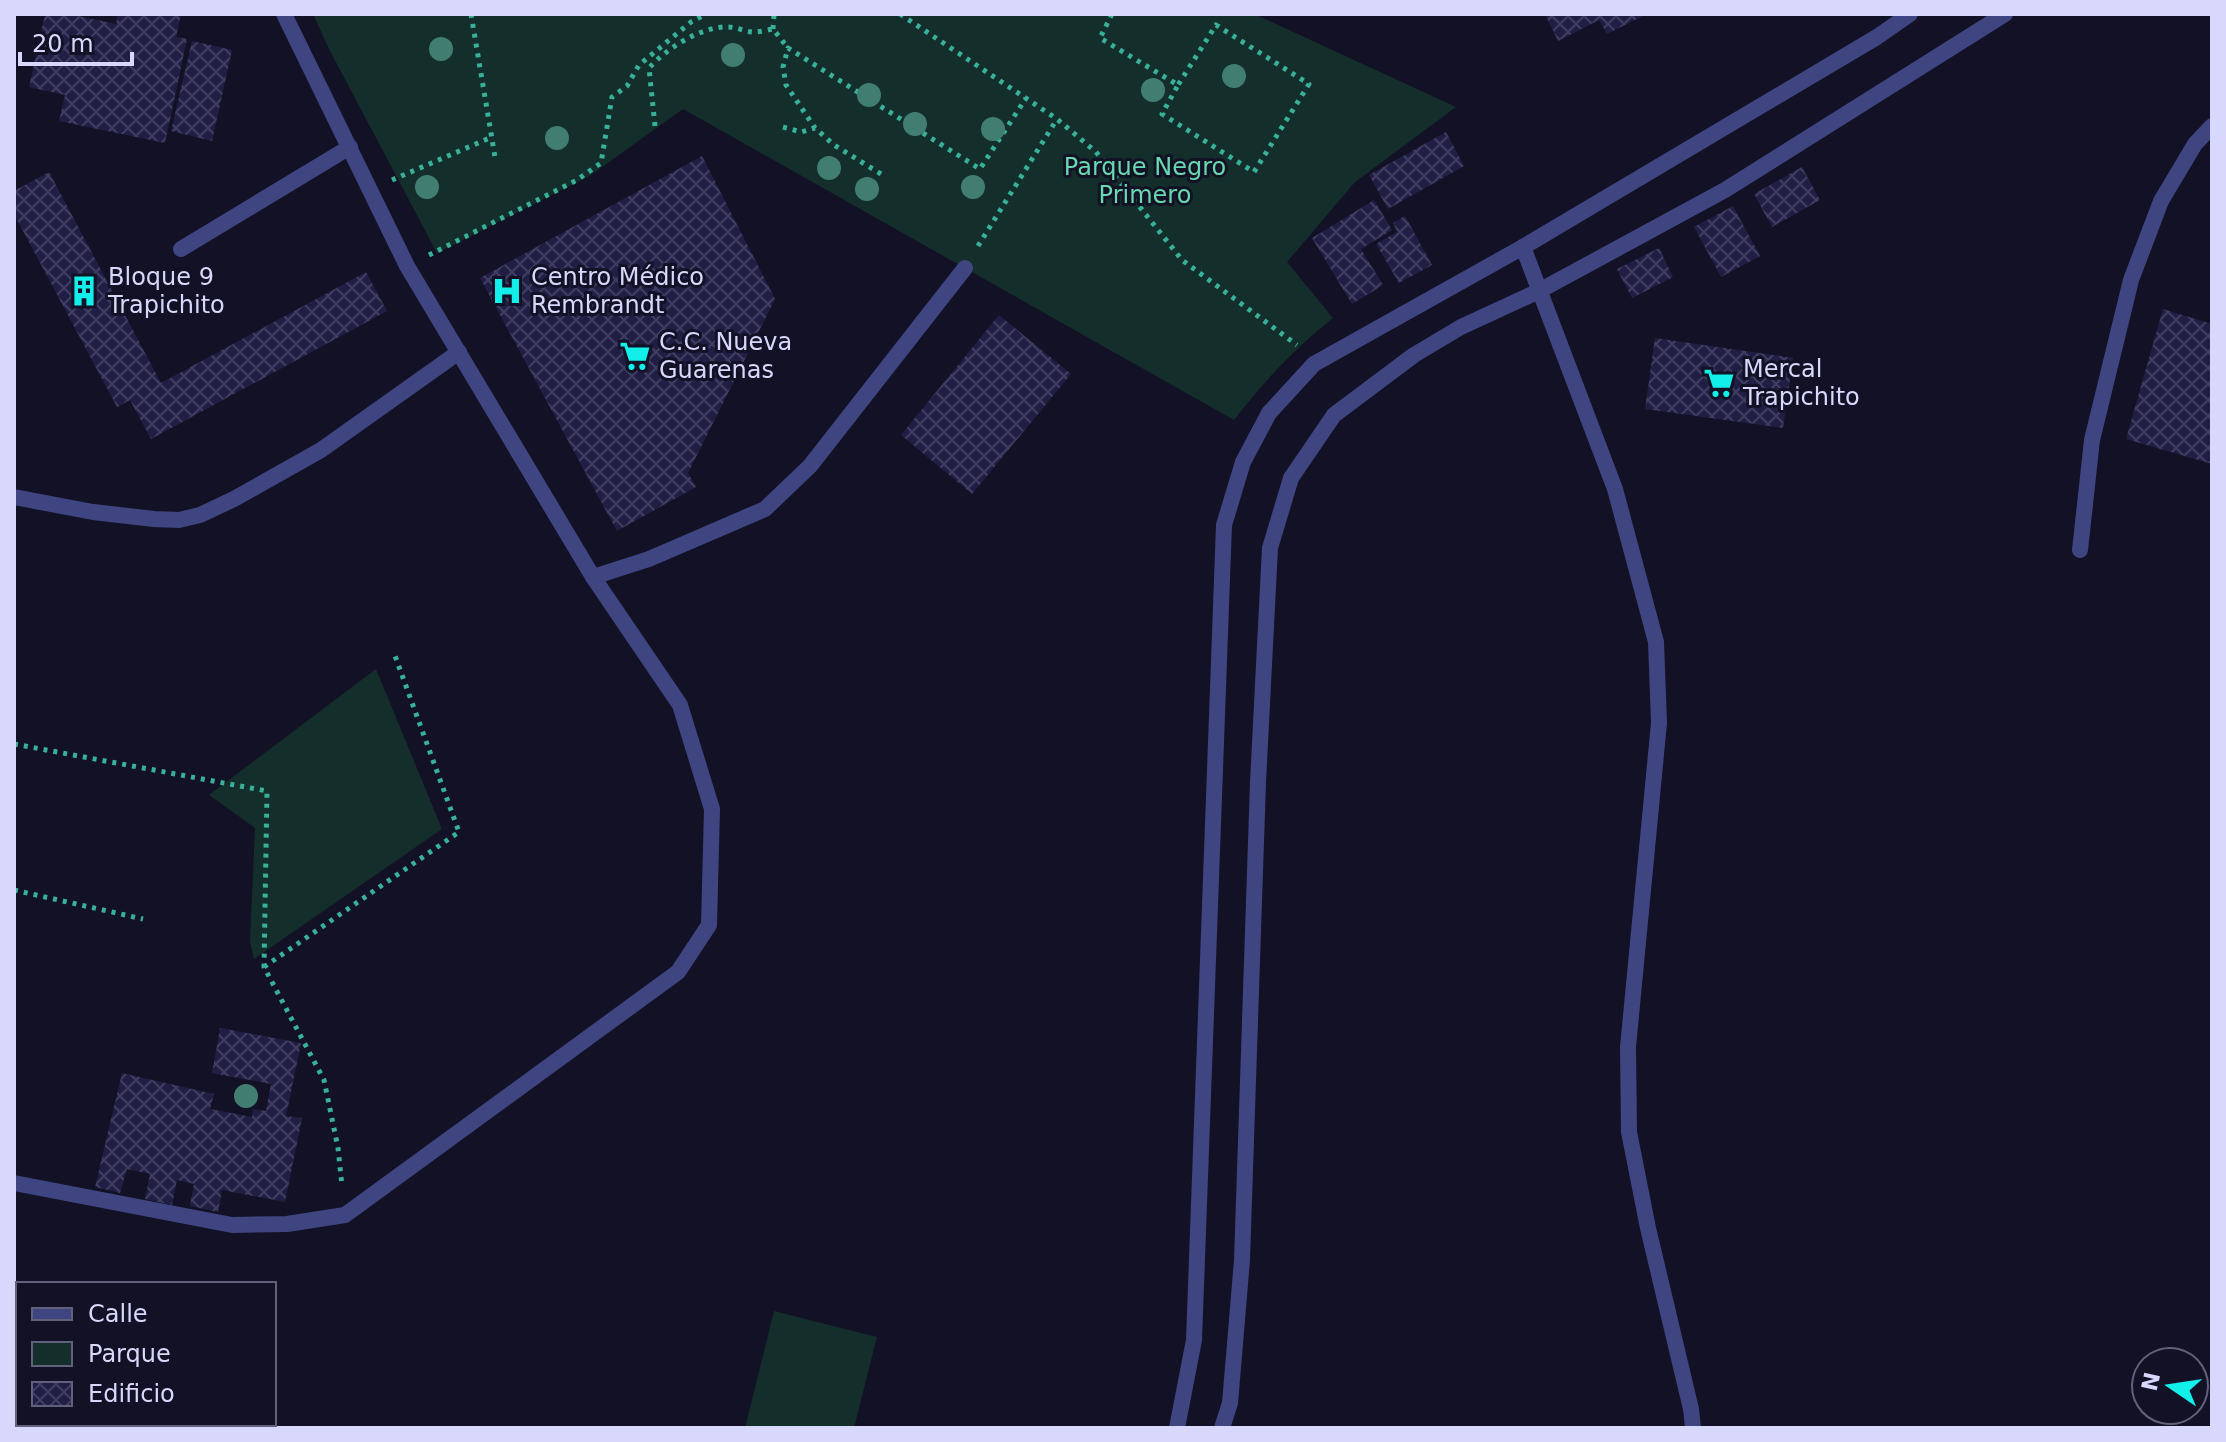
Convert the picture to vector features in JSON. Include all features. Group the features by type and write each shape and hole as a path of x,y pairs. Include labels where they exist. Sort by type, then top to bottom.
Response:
{"street":[{"path":"14,1183 232,1225 287,1224 345,1215 678,972 709,925 712,809 680,705 593,577 407,266 284,14"},
{"path":"1177,1428 1194,1340 1224,525 1243,462 1269,413 1314,364 1523,247 1910,14"},
{"path":"1222,1428 1230,1403 1242,1260 1257,812 1270,548 1291,478 1334,415 1414,355 1461,327 1539,291 1725,190 2005,14"},
{"path":"2080,550 2092,440 2131,280 2161,201 2195,144 2212,126"},
{"path":"181,249 350,147"},
{"path":"1523,247 1615,489 1656,642 1659,723 1628,1047 1629,1132 1693,1428"},
{"path":"593,577 649,559 765,509 810,466 965,268"},
{"path":"14,497 93,512 154,519 179,520 200,515 321,450 459,352"}],"path":[{"path":"471,14 495,157"},
{"path":"407,266 577,180 601,163 613,107 612,97 627,86 639,65 691,22 706,14"},
{"path":"774,14 773,29 788,48 980,169 1026,98"},
{"path":"900,14 1057,119 1096,152 1182,260 1298,346"},
{"path":"1112,14 1100,38 1178,85"},
{"path":"1216,25 1309,84 1254,172 1162,114 1178,85 1216,25"},
{"path":"655,126 649,68 658,58 710,29 729,27 754,32 773,29"},
{"path":"788,48 783,67 786,85 815,128 834,145 881,174"},
{"path":"978,248 1057,119"},
{"path":"783,127 801,132 815,128"},
{"path":"370,192 492,137"},
{"path":"264,967 459,832 394,653"},
{"path":"14,744 267,791 264,967 324,1080 338,1148 345,1215"},
{"path":"14,890 143,919"}],"green space":[{"name":"Parque Negro Primero","path":"313,14 1254,14 1456,107 1355,182 1287,262 1333,318 1280,366 1234,420 683,109 591,175 437,253"},
{"path":"376,669 442,829 254,959 250,941 255,828 209,795"},
{"path":"774,1311 877,1337 854,1428 745,1428"}],"building":[{"path":"45,14 69,14 116,24 118,14 181,14 176,37 187,39 165,143 59,121 65,95 29,87"},
{"path":"1545,14 1647,14 1607,34 1599,20 1558,41"},
{"path":"192,41 232,50 212,141 171,131"},
{"path":"1446,132 1464,166 1388,209 1369,175"},
{"name":"C.C. Nueva Guarenas","path":"702,156 775,299 688,473 696,487 617,531 480,278"},
{"path":"1802,167 1820,200 1772,227 1754,194"},
{"name":"Bloque 9 Trapichito","path":"49,172 161,383 366,272 387,311 151,439 130,400 117,407 14,214 14,191"},
{"path":"1374,200 1392,230 1361,249 1383,285 1352,304 1312,238"},
{"path":"1733,206 1760,256 1721,277 1694,227"},
{"path":"1405,216 1432,265 1399,283 1376,244 1397,232 1393,223"},
{"path":"1659,248 1673,277 1632,298 1617,269"},
{"path":"2163,309 2212,324 2212,464 2126,439"},
{"path":"999,315 1071,374 972,494 901,435"},
{"name":"Mercal Trapichito","path":"1655,338 1793,358 1783,428 1645,409"},
{"path":"220,1028 301,1043 286,1116 302,1118 285,1202 222,1190 218,1212 190,1206 194,1184 177,1180 172,1205 145,1199 150,1174 127,1169 120,1193 95,1187 122,1073 214,1094 210,1109 252,1117 253,1109 266,1111 271,1084 212,1073"}],"place":[{"name":"Bloque 9 Trapichito","path":"84,291"},
{"name":"Centro Médico Rembrandt","path":"507,291"},
{"name":"C.C. Nueva Guarenas","path":"635,356"},
{"name":"Mercal Trapichito","path":"1719,383"}]}
